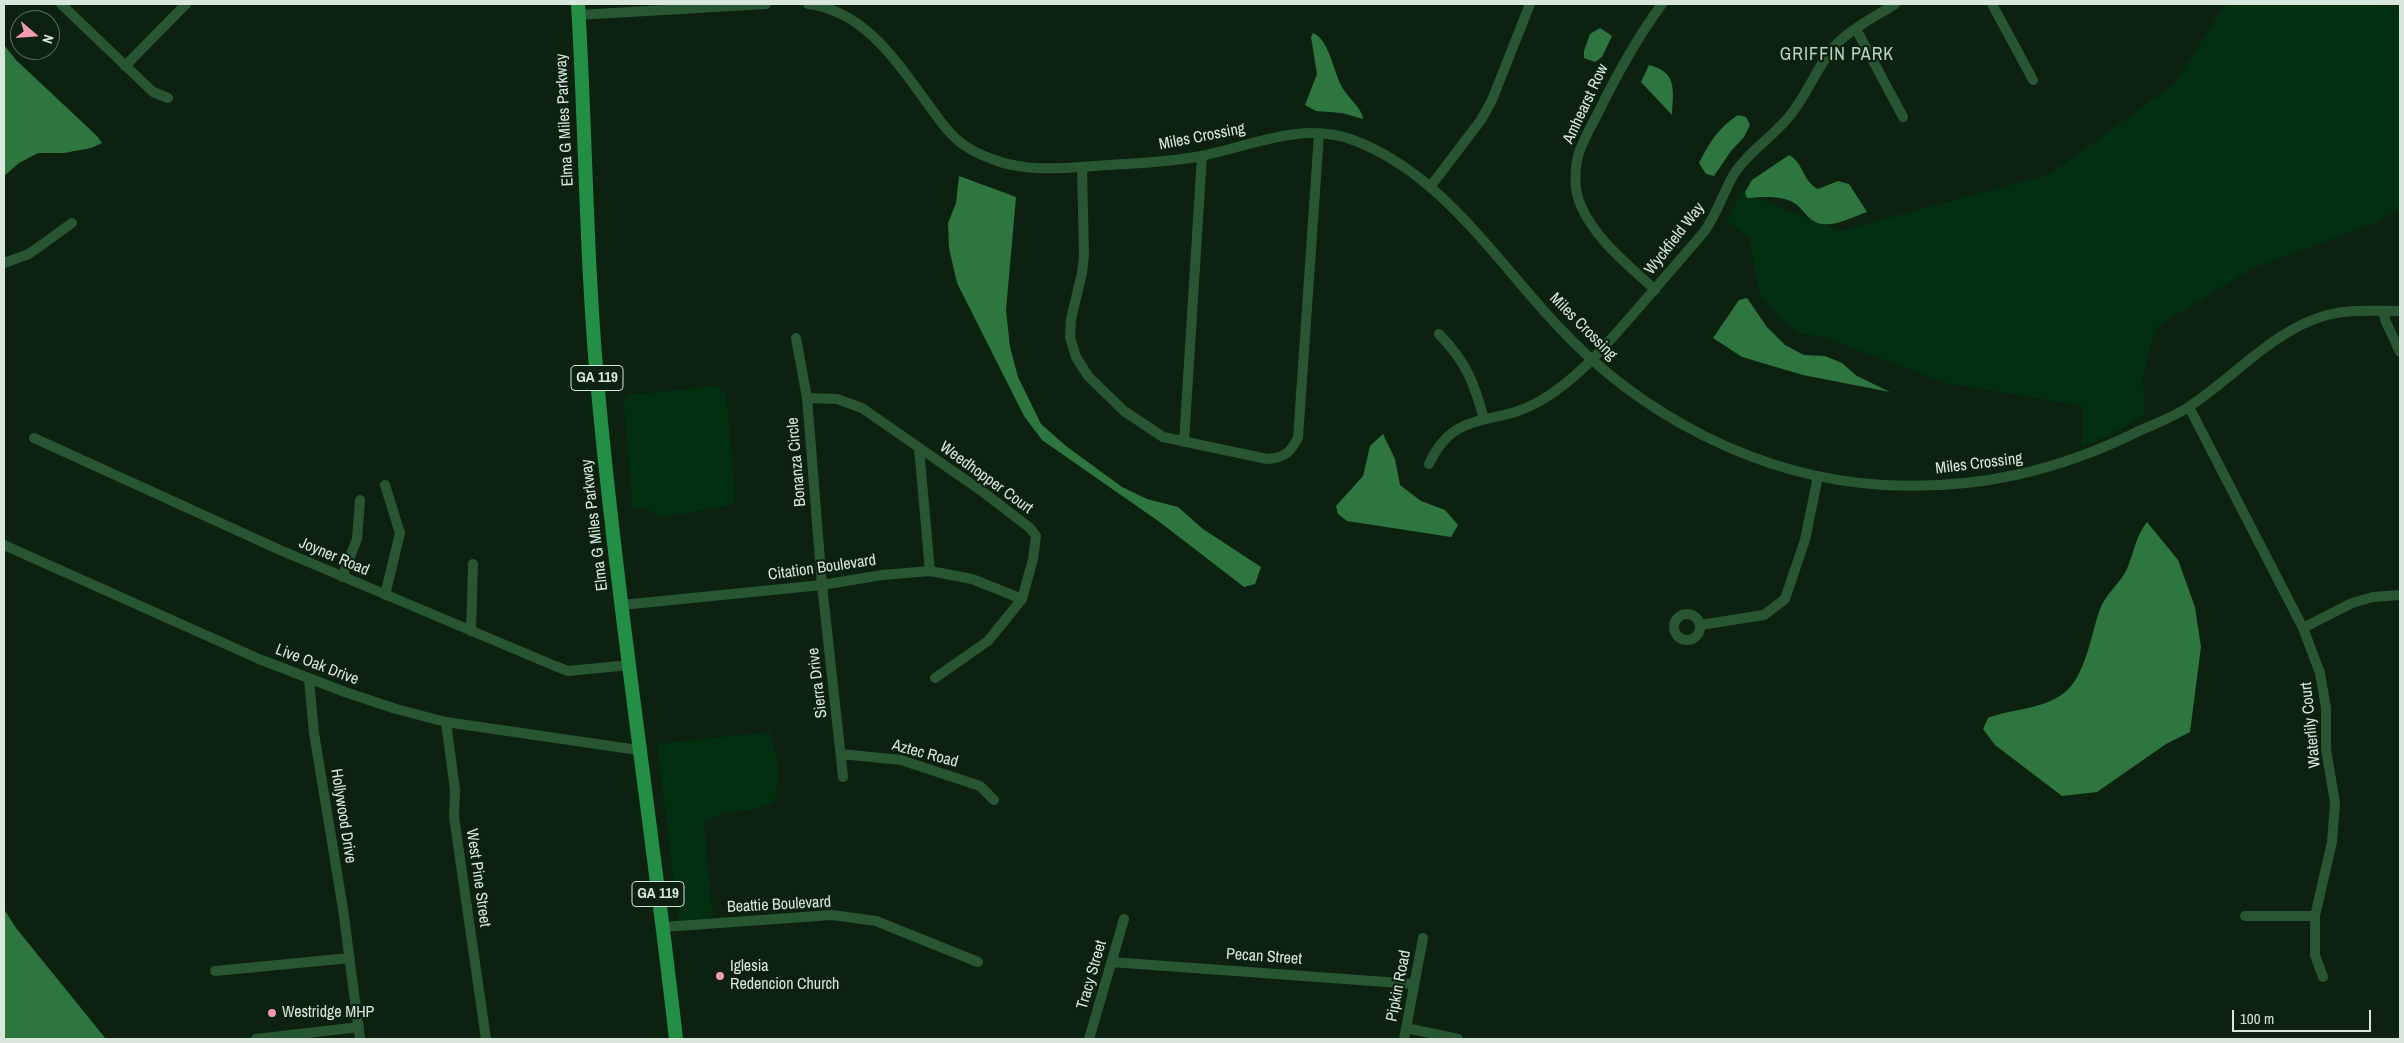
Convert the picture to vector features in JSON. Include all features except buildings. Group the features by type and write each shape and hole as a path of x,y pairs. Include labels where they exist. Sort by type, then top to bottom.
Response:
{"main road":[{"name":"Elma G Miles Parkway","path":"578,9 598,388 638,750 663,927 676,1039"}],"street":[{"path":"61,4 153,92 168,98"},
{"path":"124,66 186,4"},
{"path":"578,9 766,4"},
{"name":"Miles Crossing","path":"808,4 834,10 857,23 877,39 941,122 965,146 1009,165 1028,168 1082,167 1202,156 1292,133 1346,137 1363,144 1430,187 1486,242 1556,325 1592,360 1642,400 1682,426 1763,460 1800,473 1882,485 1949,485 2039,471 2097,452 2189,407 2258,352 2291,331 2324,316 2349,311 2400,311"},
{"path":"1430,187 1481,120 1492,100 1530,4"},
{"name":"Amhearst Row","path":"1655,290 1605,242 1587,218 1576,193 1575,176 1578,155 1615,78 1639,35 1662,4"},
{"name":"Wyckfield Way","path":"1429,464 1437,446 1451,432 1467,423 1538,403 1568,383 1592,360 1655,290 1714,218 1734,174 1750,153 1786,121 1834,46 1895,4"},
{"path":"1992,4 2033,80"},
{"path":"1856,30 1903,117"},
{"path":"1082,167 1084,256 1071,319 1070,337 1076,357 1094,383 1124,411 1163,437 1267,459 1280,458 1291,451 1298,438 1319,134"},
{"path":"1184,442 1202,156"},
{"path":"4,263 28,254 72,223"},
{"path":"2383,311 2400,352"},
{"path":"1438,334 1464,362 1475,383 1484,419"},
{"name":"Bonanza Circle","path":"796,338 807,398 822,585"},
{"name":"Weedhopper Court","path":"807,398 837,398 850,402 983,492 1030,528 1036,536 1033,559 1022,599 988,641 935,678"},
{"name":"Waterlily Court","path":"2189,407 2303,628 2320,673 2326,708 2326,749 2335,803 2332,842 2315,916 2315,955 2323,977"},
{"name":"Joyner Road","path":"34,438 342,577 568,671 630,665"},
{"path":"919,448 930,571"},
{"path":"1700,625 1764,615 1785,599 1805,540 1818,476"},
{"path":"385,485 400,533 385,595"},
{"path":"342,577 357,539 360,500"},
{"name":"Live Oak Drive","path":"4,545 310,679 396,709 446,722 638,750"},
{"path":"471,631 473,564"},
{"name":"Citation Boulevard","path":"622,605 822,585 901,573 930,571 957,574 1022,599"},
{"name":"Sierra Drive","path":"822,585 843,777"},
{"path":"2303,628 2352,603 2372,597 2400,595"},
{"name":"Hollywood Drive","path":"310,679 314,734 350,958 360,1039"},
{"name":"West Pine Street","path":"446,722 455,790 454,817 486,1039"},
{"name":"Aztec Road","path":"841,754 901,760 980,786 994,800"},
{"name":"Beattie Boulevard","path":"663,927 832,915 876,921 978,962"},
{"path":"2245,916 2315,916"},
{"name":"Tracy Street","path":"1089,1039 1124,919"},
{"name":"Pipkin Road","path":"1404,1039 1423,938"},
{"path":"215,972 350,958"},
{"name":"Pecan Street","path":"1111,962 1414,984"},
{"path":"256,1039 359,1027"},
{"path":"1406,1028 1458,1039"}],"shaded area":[{"path":"2225,4 2396,4 2400,15 2400,208 2379,222 2253,268 2157,327 2143,375 2145,415 2099,440 2082,446 2082,406 1946,383 1820,336 1801,334 1782,321 1759,293 1749,238 1727,221 1741,191 1840,231 2050,174 2176,82"},
{"path":"1600,28 1612,36 1602,57 1595,62 1584,58 1584,51 1590,34"},
{"path":"1313,33 1323,42 1344,91 1360,111 1363,119 1342,113 1316,111 1305,105 1317,74 1311,37"},
{"path":"4,45 10,52 10,60 16,60 97,136 102,143 91,148 64,153 38,153 19,163 4,176"},
{"path":"1649,65 1665,72 1672,84 1672,115 1641,82"},
{"path":"1738,115 1746,117 1750,125 1744,137 1731,151 1714,176 1706,174 1699,163 1720,130"},
{"path":"1789,155 1797,162 1809,182 1818,189 1838,181 1849,184 1867,212 1839,222 1822,224 1813,221 1789,200 1771,197 1747,198 1745,192 1752,180"},
{"path":"959,176 1016,197 1006,310 1010,347 1018,377 1041,424 1066,446 1122,487 1147,499 1178,507 1203,529 1261,567 1255,584 1244,587 1161,523 1042,440 1024,416 957,283 949,248 948,223 956,203"},
{"path":"1747,298 1767,327 1785,345 1804,355 1825,356 1842,363 1857,376 1890,392 1803,375 1742,357 1713,338 1739,300"},
{"path":"718,386 726,393 735,492 735,499 732,505 659,518 649,509 633,510 624,405 626,395"},
{"path":"1383,434 1395,459 1400,485 1421,501 1445,510 1458,525 1451,537 1347,521 1338,514 1336,506 1363,476 1370,446"},
{"path":"2147,522 2178,560 2195,607 2201,647 2190,732 2166,744 2097,792 2062,796 1995,745 1983,729 1988,718 2046,703 2064,693 2071,686 2083,666 2102,604 2126,571 2137,540"},
{"path":"770,732 778,767 778,783 774,803 726,813 704,822 713,921 679,922 657,744"},
{"path":"4,909 16,928 106,1039 4,1039"}],"place":[{"name":"Iglesia Redencion Church","path":"720,976"},
{"name":"Westridge MHP","path":"272,1013"}],"district":[{"name":"GRIFFIN PARK","path":"1837,55"}]}
